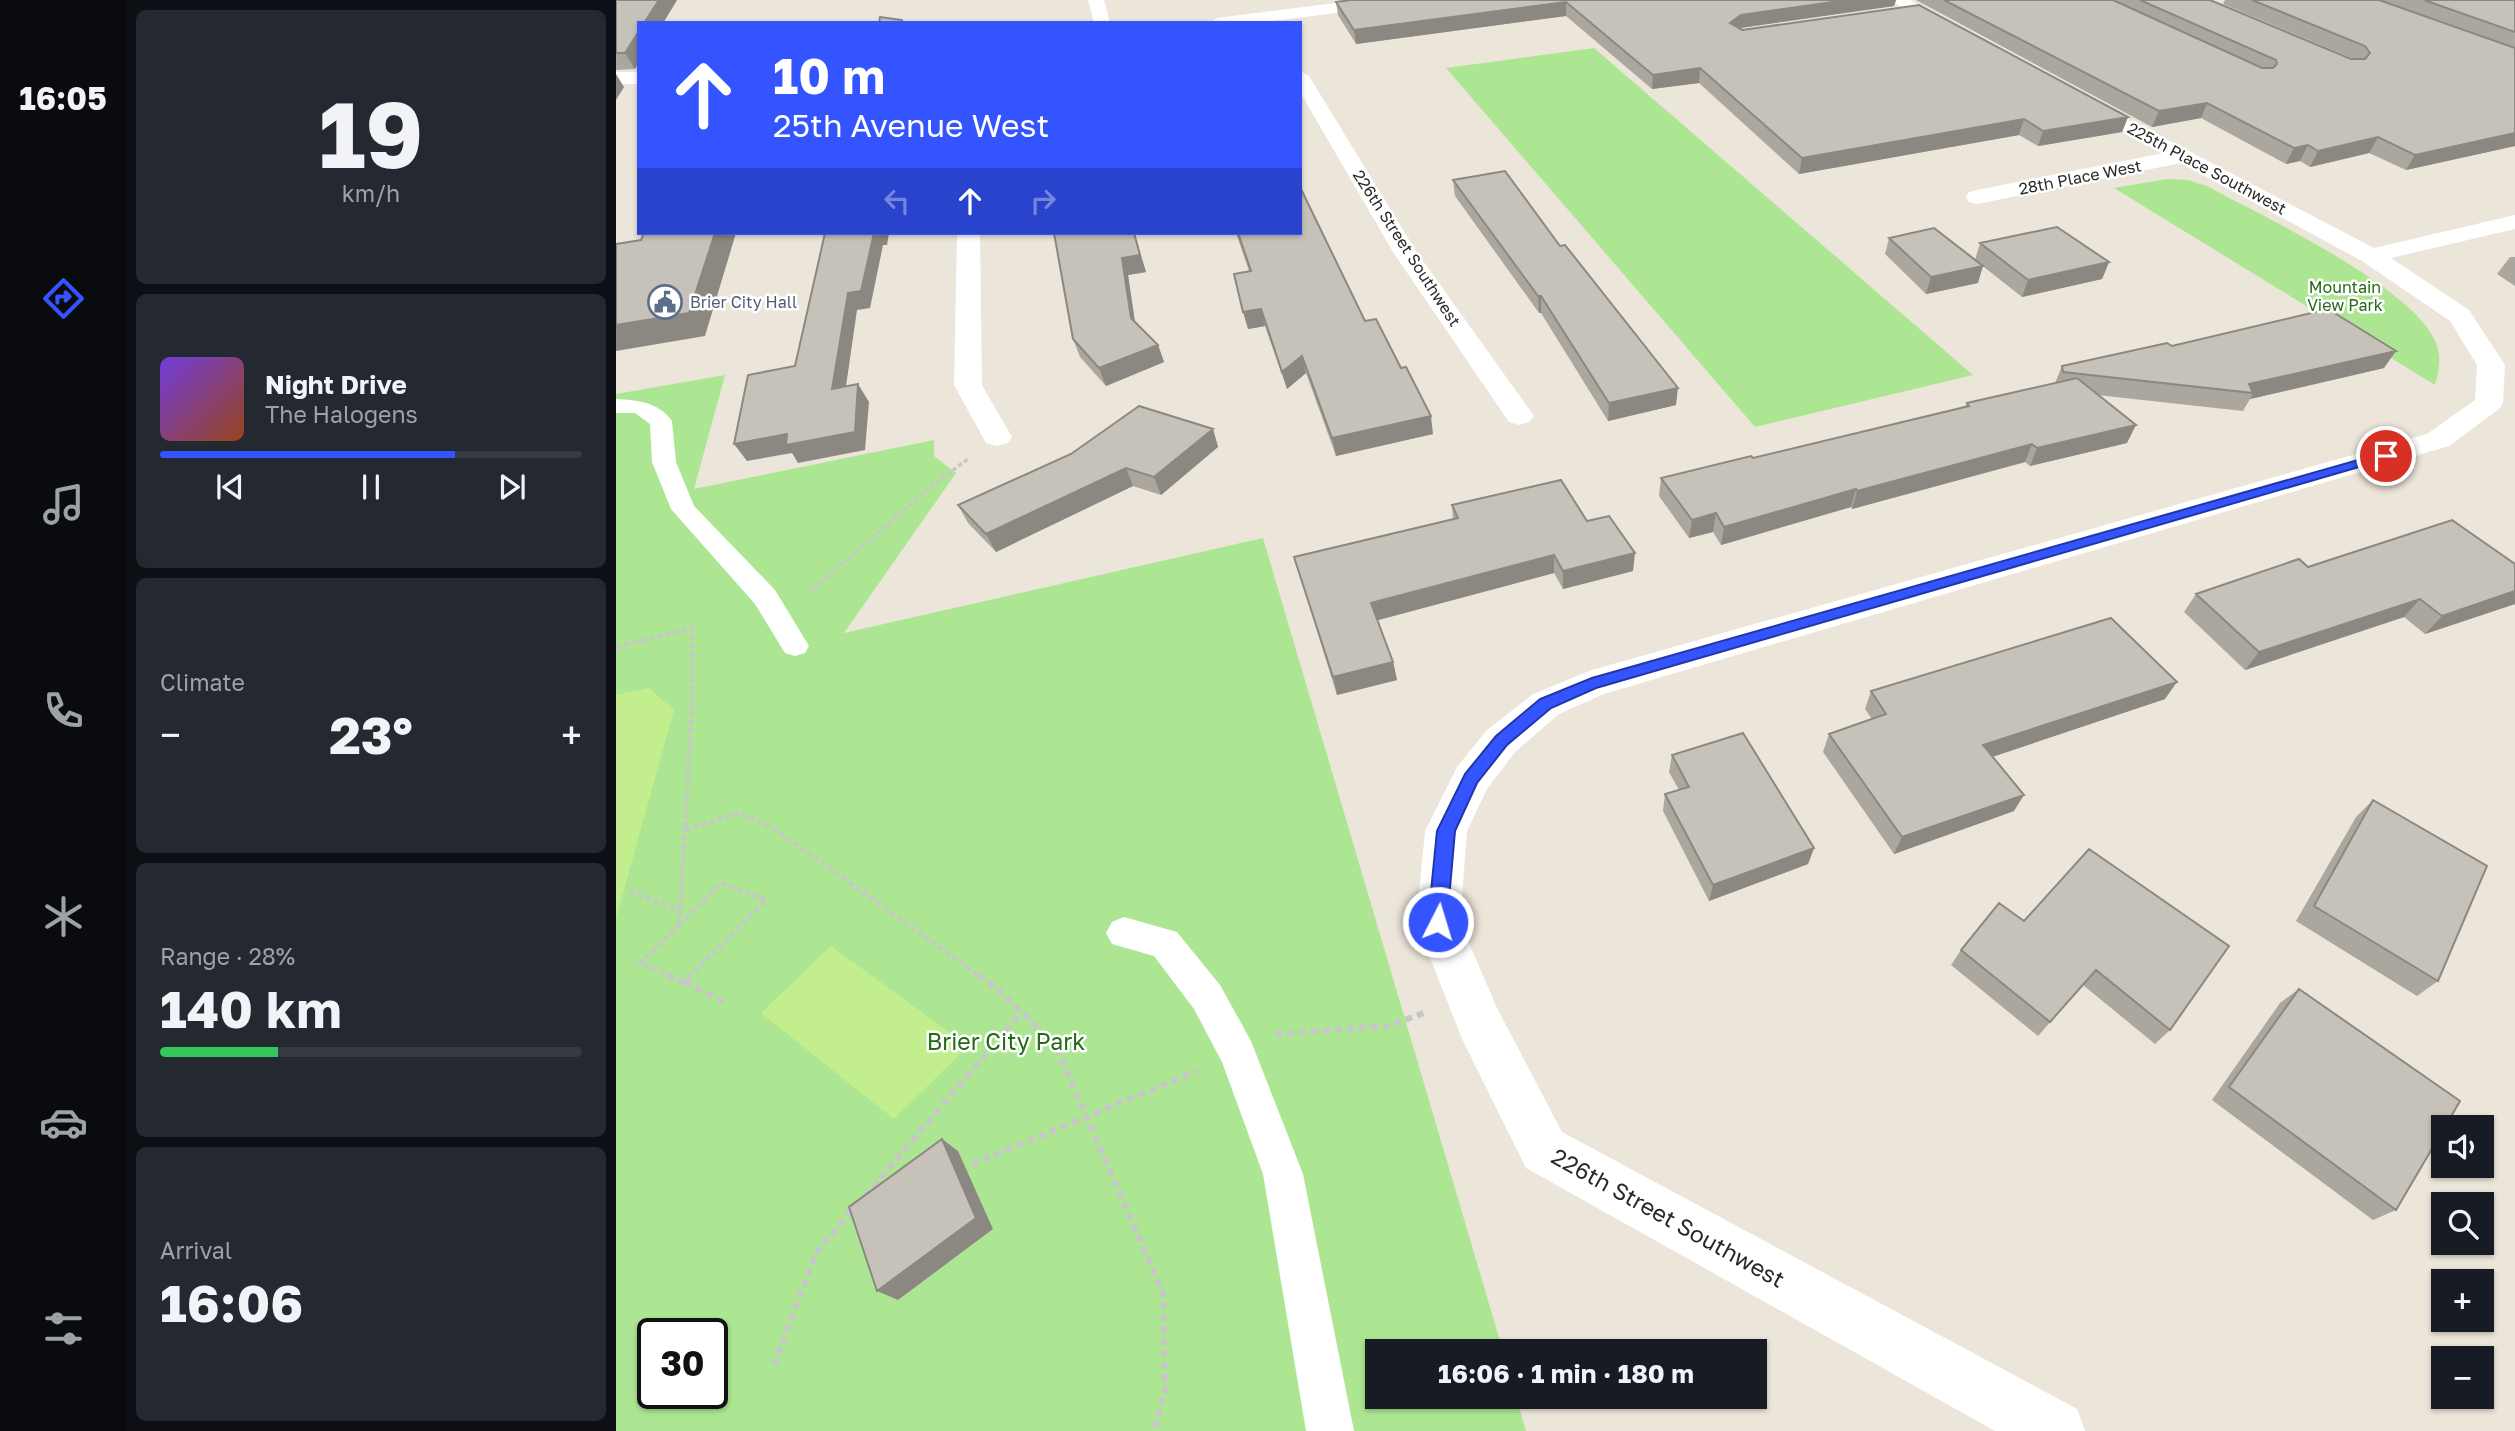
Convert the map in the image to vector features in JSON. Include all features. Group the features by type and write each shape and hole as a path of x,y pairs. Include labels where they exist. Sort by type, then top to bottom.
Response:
{"street":[{"path":"1096,0 1101,21"},
{"path":"1267,20 1397,0"},
{"path":"1894,7 1918,11 1979,44"},
{"path":"616,78 637,78"},
{"name":"226th Street Southwest","path":"1302,79 1405,252 1519,416"},
{"name":"225th Place Southwest","path":"1446,831 1471,779 1501,741 1546,704 1592,684 2438,440 2489,403 2491,365 2460,316 2371,256 2063,90"},
{"name":"28th Place West","path":"1977,197 2183,156"},
{"path":"2371,256 2515,222"},
{"path":"968,235 968,385 997,437"},
{"name":"226th Street Southwest","path":"1446,831 1438,922 1479,1023 1544,1150 2055,1431"}],"lane":[{"path":"616,406 640,407 662,421 664,462 682,509 765,597 795,646"},
{"path":"1124,933 1165,943 1207,997 1237,1054 1283,1174 1330,1431"}],"path":[{"path":"778,619 932,486 997,437"},
{"path":"616,647 692,628 692,702 679,925"},
{"path":"685,830 740,813 776,830 996,988 1055,1044 1163,1293 1165,1391 1154,1431"},
{"path":"685,982 766,900 721,883 640,963 726,1003"},
{"path":"631,891 680,911"},
{"path":"774,1365 816,1253 1021,1013"}],"green space":[{"path":"1594,48 1973,375 1755,427 1446,68"},
{"name":"Mountain View Park","path":"2167,179 2188,180 2207,186 2334,255 2399,299 2422,321 2436,343 2439,369 2435,385 2114,188"},
{"name":"Brier City Park","path":"725,375 694,489 934,440 934,456 956,473 844,633 1263,538 1499,1339 1365,1339 1365,1409 1520,1409 1526,1431 616,1431 616,394"},
{"path":"649,688 674,710 616,918 616,695"},
{"path":"831,946 968,1046 894,1119 761,1013"}],"building":[{"path":"616,0 659,0 645,21 637,21 637,34 625,53 616,53"},
{"path":"1847,0 1741,15 1730,23 1742,30 1919,5 2128,117 2043,131 2024,119 1802,158 1700,68 1653,75 1566,2 1354,30 1336,2"},
{"path":"1944,0 2113,0 2262,68 2273,68 2277,64 2276,60 2140,0 2210,0 2351,59 2365,59 2370,53 2365,46 2252,0 2379,0 2515,48 2515,133 2415,155 2378,137 2318,151 2308,145 2294,148 2207,103 2159,111"},
{"path":"2424,0 2515,0 2515,32"},
{"path":"880,17 902,20 902,21 879,21"},
{"path":"1505,171 1560,246 1565,245 1678,388 1609,403 1541,296 1538,296 1453,180"},
{"path":"1302,191 1365,321 1376,319 1401,368 1406,367 1431,416 1332,438 1302,356 1282,372 1261,309 1243,312 1234,274 1251,271 1239,235 1302,235"},
{"path":"2057,227 2109,262 2028,280 1980,243"},
{"path":"1934,228 1983,266 1931,277 1889,238"},
{"path":"643,235 714,235 689,313 616,325 616,244 641,240"},
{"path":"825,235 874,235 861,291 848,293 832,389 858,384 855,432 786,445 787,434 734,444 748,375 795,366"},
{"path":"1054,235 1135,235 1140,255 1122,258 1131,318 1158,345 1099,368 1073,339"},
{"path":"2328,309 2396,351 2249,384 2253,393 2063,372 2062,366 2167,343 2172,346"},
{"path":"2077,378 2136,425 2037,448 2032,444 1857,491 1856,489 1724,527 1716,513 1692,520 1661,478 1751,456 1753,458"},
{"path":"1139,406 1213,429 1154,477 1126,468 986,534 958,505 1071,454"},
{"path":"1561,480 1587,521 1609,516 1635,553 1563,571 1554,555 1371,603 1393,662 1333,677 1294,557 1458,518 1452,505"},
{"path":"2452,520 2515,564 2515,591 2442,616 2420,599 2259,652 2196,594 2299,559 2308,567"},
{"path":"2111,618 2177,682 1983,745 2024,795 1902,837 1829,734 1886,714 1871,691"},
{"path":"1743,733 1814,848 1713,885 1665,794 1689,787 1672,755"},
{"path":"2373,800 2487,866 2438,981 2314,906"},
{"path":"2089,849 2229,946 2170,1030 2096,970 2050,1022 1961,950 1999,903 2024,921"},
{"path":"2299,989 2460,1101 2452,1115 2431,1115 2431,1150 2396,1210 2229,1087"},
{"path":"942,1139 976,1218 877,1291 849,1207"}],"place":[{"name":"Brier City Hall","path":"665,302"}],"route":[{"path":"1438,922 1446,831 1471,779 1501,741 1546,704 1592,684 2386,456"}]}
